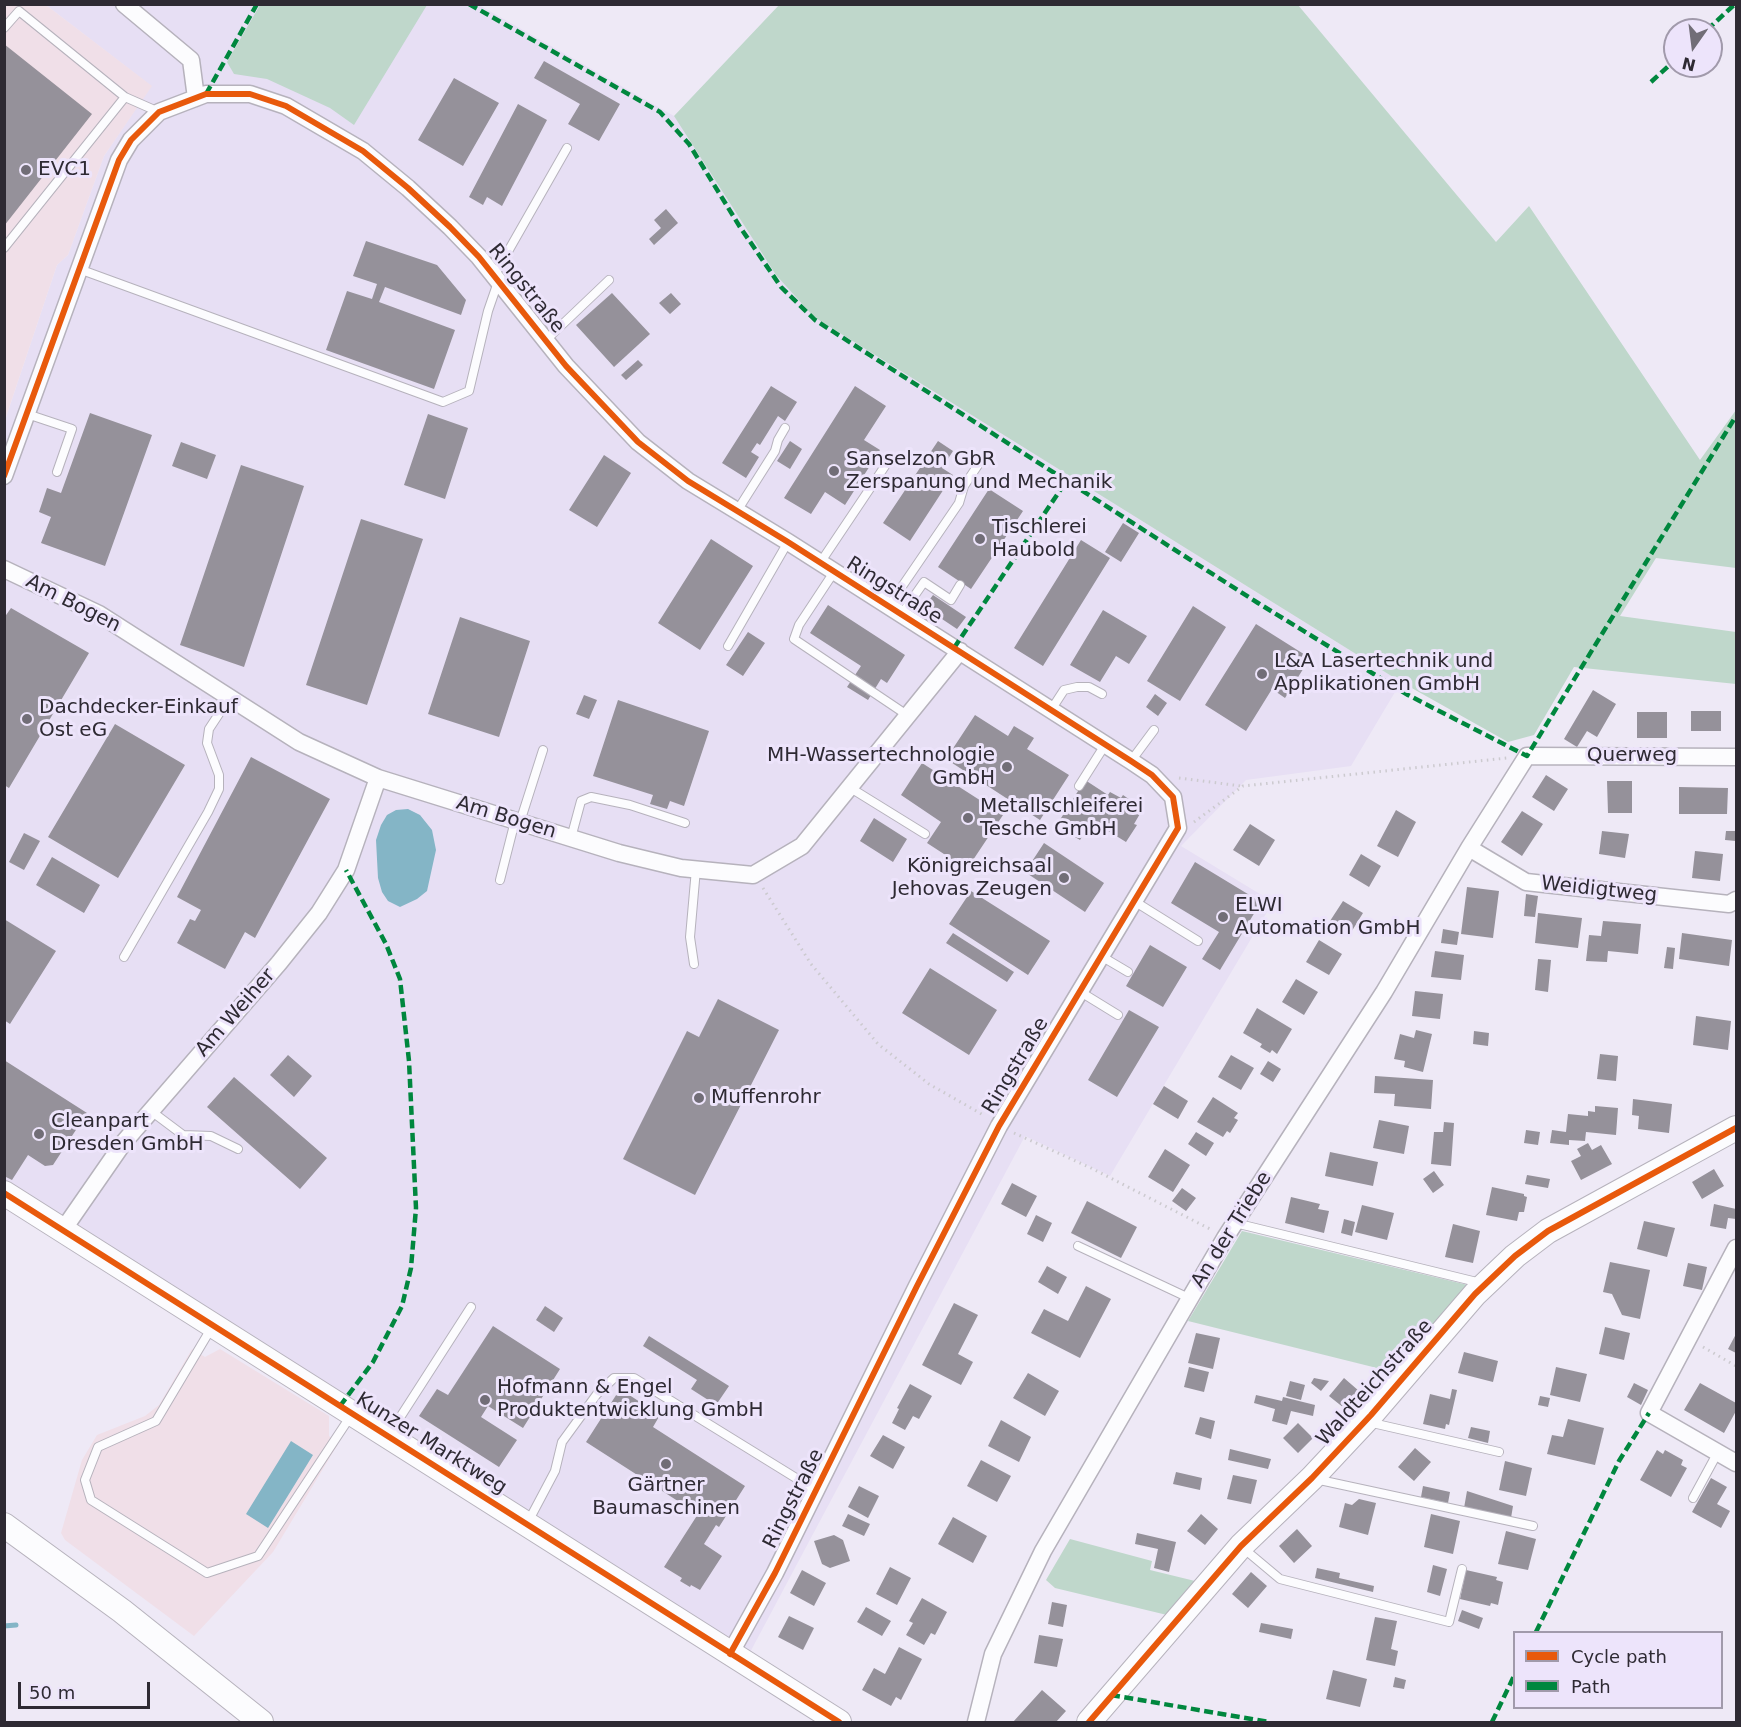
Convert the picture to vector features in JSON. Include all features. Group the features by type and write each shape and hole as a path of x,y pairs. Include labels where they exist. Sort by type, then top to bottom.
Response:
{"street":[{"path":"124,4 191,60 196,98"},
{"name":"Ringstraße","path":"4,476 119,160 131,140 159,112 206,94 250,94 286,106 363,151 408,188 450,227 496,279 566,366 638,442 688,481 788,542 1131,761 1152,775 1173,797 1178,828 999,1126 917,1286 817,1491 730,1654"},
{"name":"Am Bogen","path":"4,569 99,614 299,742 378,778 619,853 696,869 753,875"},
{"path":"753,875 802,846 960,651"},
{"name":"Querweg","path":"1527,756 1737,757"},
{"name":"An der Triebe","path":"976,1722 993,1654 1043,1551 1225,1238 1384,992 1469,848 1527,756"},
{"name":"Am Weiher","path":"63,1230 124,1142 279,963 319,912 346,870 378,778"},
{"name":"Weidigtweg","path":"1469,848 1526,882 1729,904 1737,900"},
{"name":"Waldteichstraße","path":"1089,1722 1241,1546 1312,1478 1365,1422 1485,1284 1515,1256 1548,1231 1737,1128"},
{"name":"Kunzer Marktweg","path":"4,1193 840,1722"},
{"path":"1737,1248 1648,1413 1737,1463"},
{"path":"4,1525 122,1611 261,1722"}],"lane":[{"path":"4,28 19,10 125,97 159,112"},
{"path":"4,248 125,97"},
{"path":"79,268 443,402 469,391 496,279 567,148"},
{"path":"546,340 609,280"},
{"path":"27,414 72,429 57,472"},
{"path":"737,511 775,451 785,428"},
{"path":"895,612 959,502 964,486 978,465"},
{"path":"885,466 827,567 794,639 908,715"},
{"path":"728,646 788,542"},
{"path":"895,612 924,582 951,600 960,585"},
{"path":"1051,710 1064,690 1089,687 1102,694"},
{"path":"124,957 219,789 219,775 207,743 209,729 230,698"},
{"path":"1131,761 1154,730"},
{"path":"1078,786 1105,745"},
{"path":"500,879 517,822 543,750"},
{"path":"849,788 925,834"},
{"path":"571,838 581,801 591,797 630,805 685,823"},
{"path":"694,964 690,937 696,869"},
{"path":"1134,901 1198,940"},
{"path":"1101,956 1128,972"},
{"path":"1079,991 1118,1015"},
{"path":"151,1111 183,1135 211,1136 238,1149"},
{"path":"1235,1223 1485,1284"},
{"path":"1078,1246 1189,1298"},
{"path":"388,1436 471,1307"},
{"path":"213,1325 156,1421 98,1447 85,1480 91,1500 207,1573 258,1556 352,1414"},
{"path":"527,1525 555,1470 562,1442 597,1394 614,1378 634,1378 817,1491"},
{"path":"1365,1422 1499,1452"},
{"path":"1693,1498 1718,1452"},
{"path":"1312,1478 1533,1526"},
{"path":"1241,1546 1280,1579 1449,1622 1462,1569"}],"path":[{"path":"1152,775 1243,786 1527,756"},
{"path":"1178,828 1192,824 1243,786"},
{"path":"753,875 811,964 878,1044 929,1084 999,1126 1091,1168 1225,1238"},
{"path":"1688,1338 1737,1366"}],"shaded area":[{"path":"5,5 46,5 152,86 104,156 68,255 57,265 5,420"},
{"path":"46,5 479,5 674,116 776,275 814,317 1401,682 1351,766 1246,780 1181,846 1273,902 1110,1176 1025,1136 739,1673 5,1206 5,420 57,265 68,255 104,156 151,86"},
{"path":"192,1349 205,1357 220,1349 329,1416 329,1436 338,1444 273,1552 194,1636 65,1540 61,1533 82,1460 97,1435 145,1416 159,1405"}],"green space":[{"path":"780,4 1298,5 1496,242 1529,206 1700,460 1736,410 1736,568 1656,558 1620,616 1736,632 1736,684 1574,667 1534,735 1508,742 1401,682 814,317 776,275 674,116"},
{"path":"260,5 427,5 354,125 330,108 267,79 234,74 227,62"},
{"path":"1242,1231 1468,1285 1393,1372 1188,1321"},
{"path":"1070,1539 1152,1561 1150,1570 1195,1581 1167,1615 1055,1588 1046,1580"}],"water":[{"path":"408,809 420,815 432,830 436,850 427,891 400,907 388,901 382,892 378,878 376,840 387,815 396,810"},
{"path":"291,1441 313,1455 268,1528 246,1514"}],"building":[{"name":"EVC1","path":"4,44 92,114 4,226"},
{"path":"544,61 620,104 599,141 568,124 580,104 534,78"},
{"path":"454,78 499,103 463,166 418,140"},
{"path":"518,104 547,120 502,206 487,197 483,205 469,197"},
{"path":"666,209 678,223 654,245 649,239 661,228 654,220"},
{"path":"366,241 437,265 466,300 461,315 385,287 379,302 455,330 434,389 326,350 347,291 372,299 377,284 353,276"},
{"path":"612,293 650,334 614,367 576,325"},
{"path":"671,293 681,304 670,314 659,303"},
{"path":"638,360 643,365 626,380 621,375"},
{"path":"771,386 797,402 785,421 778,416 760,445 757,443 751,452 759,457 746,478 722,463"},
{"name":"Sanselzon GbR Zerspanung und Mechanik","path":"855,386 886,406 864,440 880,450 845,505 825,492 811,514 784,498"},
{"path":"90,413 152,435 105,566 41,543 51,517 39,512 47,488 61,493"},
{"path":"428,414 468,428 445,499 404,485"},
{"path":"790,441 802,449 790,469 777,461"},
{"path":"938,441 953,451 942,468 953,475 910,541 883,523"},
{"path":"181,442 216,455 207,479 172,466"},
{"path":"604,455 631,473 597,527 569,510"},
{"path":"241,465 304,486 244,667 180,645"},
{"name":"Tischlerei Haubold","path":"989,489 1023,511 971,589 938,567"},
{"path":"361,519 423,539 367,705 306,685"},
{"path":"1123,523 1139,533 1121,562 1105,552"},
{"path":"711,539 753,566 700,650 658,623"},
{"path":"1081,540 1110,558 1043,666 1014,648"},
{"path":"933,595 966,617 957,629 924,607"},
{"path":"828,605 905,655 887,683 881,679 868,700 847,687 861,666 810,633"},
{"path":"1193,606 1226,627 1180,701 1147,681"},
{"name":"Dachdecker-Einkauf Ost eG","path":"11,608 89,653 9,788 4,785 4,618"},
{"path":"1103,610 1147,636 1129,664 1116,656 1100,682 1070,665"},
{"path":"460,617 530,641 499,737 428,714"},
{"name":"L&A Lasertechnik und Applikationen GmbH","path":"1256,624 1310,658 1285,698 1272,689 1246,731 1205,705"},
{"path":"748,632 765,643 743,676 726,665"},
{"path":"1593,690 1616,704 1597,737 1587,731 1577,747 1564,739"},
{"path":"1155,694 1167,703 1158,716 1146,707"},
{"path":"584,695 597,700 589,719 576,714"},
{"path":"618,700 709,731 684,806 670,801 667,809 650,804 653,795 593,776"},
{"path":"1691,711 1721,711 1721,731 1691,731"},
{"path":"1637,712 1667,712 1667,738 1637,738"},
{"name":"MH-Wassertechnologie GmbH","path":"975,715 1008,736 1014,726 1034,738 1027,749 1069,775 1040,820 946,759"},
{"path":"115,724 185,765 118,878 48,837"},
{"path":"251,757 330,799 255,938 245,932 225,969 177,943 190,919 195,921 201,910 177,897"},
{"name":"Metallschleiferei Tesche GmbH","path":"922,763 1003,815 967,869 927,843 941,822 901,795"},
{"path":"1546,775 1568,789 1554,811 1532,797"},
{"path":"1085,780 1108,795 1110,792 1121,798 1123,795 1136,804 1134,807 1141,812 1134,824 1137,825 1126,842 1092,821 1080,840 1056,826"},
{"path":"1607,781 1632,781 1632,813 1608,813"},
{"path":"1679,787 1728,788 1727,814 1679,814"},
{"path":"1396,810 1416,822 1398,857 1377,846"},
{"path":"1522,811 1543,824 1522,856 1501,842"},
{"path":"874,818 907,839 893,862 860,841"},
{"path":"1250,824 1275,840 1259,866 1233,850"},
{"path":"1602,831 1629,834 1625,858 1599,854"},
{"path":"1726,831 1736,831 1736,841 1725,840"},
{"path":"24,833 40,841 24,870 9,862"},
{"name":"Königreichsaal Jehovas Zeugen","path":"1044,843 1104,883 1085,912 1025,872"},
{"path":"1695,851 1723,854 1720,881 1692,878"},
{"path":"1361,854 1381,866 1369,887 1349,875"},
{"path":"52,857 100,885 84,913 36,885"},
{"name":"ELWI Automation GmbH","path":"1195,862 1261,902 1220,970 1202,959 1219,932 1171,903"},
{"path":"1467,887 1499,891 1493,938 1461,934"},
{"path":"971,891 1050,941 1028,975 949,924"},
{"path":"1526,894 1538,896 1535,917 1524,916"},
{"path":"1343,901 1363,913 1350,934 1330,921"},
{"path":"1538,913 1582,918 1578,948 1535,943"},
{"path":"4,919 56,951 10,1024 4,1020"},
{"path":"1603,921 1641,924 1638,954 1608,951 1607,962 1586,961 1589,935 1601,936"},
{"path":"1443,929 1459,932 1457,945 1441,943"},
{"path":"953,933 1014,972 1007,982 946,943"},
{"path":"1682,933 1732,940 1729,966 1679,959"},
{"path":"1319,940 1342,954 1329,975 1306,962"},
{"path":"1150,945 1187,967 1163,1007 1126,986"},
{"path":"1667,947 1675,948 1673,969 1664,968"},
{"path":"1435,951 1464,955 1461,980 1431,977"},
{"path":"1538,959 1551,960 1548,992 1535,990"},
{"path":"930,968 997,1010 969,1055 902,1013"},
{"path":"1296,979 1318,992 1304,1015 1282,1002"},
{"path":"1415,991 1443,994 1440,1019 1412,1016"},
{"name":"Muffenrohr","path":"718,999 779,1030 695,1195 623,1159 687,1031 699,1037"},
{"path":"1257,1008 1292,1029 1277,1054 1260,1047 1262,1044 1243,1033"},
{"path":"1129,1010 1159,1027 1117,1097 1088,1080"},
{"path":"1696,1016 1731,1021 1728,1050 1693,1045"},
{"path":"1416,1030 1432,1034 1423,1072 1404,1067 1405,1061 1394,1059 1400,1034 1414,1038"},
{"path":"1474,1031 1489,1033 1488,1046 1473,1044"},
{"path":"1600,1054 1618,1056 1616,1081 1597,1079"},
{"path":"288,1055 312,1076 294,1097 270,1075"},
{"path":"1231,1055 1254,1068 1241,1090 1218,1077"},
{"name":"Cleanpart Dresden GmbH","path":"4,1060 87,1113 53,1165 45,1166 28,1155 12,1180 4,1176"},
{"path":"1268,1061 1281,1069 1273,1082 1260,1074"},
{"path":"1375,1076 1433,1080 1431,1109 1394,1106 1395,1094 1374,1093"},
{"path":"234,1077 327,1158 300,1189 207,1107"},
{"path":"1164,1086 1188,1101 1178,1119 1153,1104"},
{"path":"1213,1097 1238,1113 1234,1118 1238,1120 1230,1133 1227,1131 1223,1137 1197,1122"},
{"path":"1633,1099 1672,1104 1669,1133 1638,1129 1639,1116 1632,1115"},
{"path":"1595,1106 1618,1108 1616,1135 1586,1132 1585,1141 1569,1140 1569,1145 1550,1143 1552,1130 1566,1132 1568,1114 1588,1116 1588,1111 1595,1112"},
{"path":"1379,1120 1409,1126 1404,1154 1373,1148"},
{"path":"1444,1122 1454,1123 1451,1166 1431,1164 1434,1132 1443,1132"},
{"path":"1526,1130 1540,1132 1538,1145 1524,1143"},
{"path":"1196,1132 1214,1143 1206,1156 1188,1144"},
{"path":"1588,1143 1592,1150 1601,1145 1612,1164 1581,1180 1571,1161 1581,1156 1577,1149"},
{"path":"1165,1149 1190,1165 1173,1192 1148,1177"},
{"path":"1330,1152 1378,1162 1373,1186 1325,1176"},
{"path":"1714,1169 1724,1186 1702,1199 1692,1182"},
{"path":"1434,1171 1444,1185 1433,1193 1423,1179"},
{"path":"1527,1175 1550,1179 1548,1188 1525,1184"},
{"path":"1012,1183 1037,1196 1026,1217 1001,1204"},
{"path":"1492,1187 1524,1194 1527,1197 1524,1212 1519,1212 1517,1221 1486,1215"},
{"path":"1182,1188 1196,1198 1186,1211 1172,1201"},
{"path":"1291,1197 1320,1204 1318,1209 1329,1211 1324,1233 1285,1223"},
{"path":"1087,1201 1137,1227 1121,1258 1071,1233"},
{"path":"1714,1204 1736,1209 1736,1219 1728,1218 1726,1229 1710,1226"},
{"path":"1362,1205 1394,1213 1387,1240 1355,1232"},
{"path":"1036,1215 1052,1223 1043,1242 1027,1234"},
{"path":"1344,1219 1355,1222 1352,1236 1341,1233"},
{"path":"1644,1221 1675,1228 1667,1257 1637,1249"},
{"path":"1453,1224 1480,1231 1473,1263 1445,1257"},
{"path":"1610,1262 1650,1270 1640,1319 1622,1315 1612,1294 1603,1292"},
{"path":"1688,1263 1707,1267 1702,1290 1683,1286"},
{"path":"1047,1266 1067,1277 1058,1294 1038,1282"},
{"path":"1086,1286 1111,1299 1080,1358 1031,1333 1044,1309 1068,1321"},
{"path":"954,1303 978,1315 958,1354 973,1362 961,1385 922,1365"},
{"path":"545,1306 563,1318 554,1332 536,1320"},
{"name":"Hofmann & Engel Produktentwicklung GmbH","path":"493,1326 560,1369 523,1428 488,1406 481,1417 517,1440 499,1467 419,1416 437,1389 448,1395"},
{"path":"1605,1327 1630,1333 1624,1360 1599,1354"},
{"path":"1196,1333 1220,1338 1213,1369 1188,1363"},
{"path":"1736,1334 1736,1353 1728,1349"},
{"path":"649,1336 729,1386 716,1405 691,1389 697,1380 643,1346"},
{"path":"1464,1352 1498,1361 1493,1382 1458,1373"},
{"path":"1189,1367 1209,1372 1204,1392 1184,1387"},
{"path":"1556,1367 1587,1374 1580,1402 1550,1395"},
{"path":"1028,1373 1059,1391 1045,1416 1013,1398"},
{"path":"1314,1378 1329,1381 1321,1391 1311,1383"},
{"path":"1344,1378 1359,1391 1344,1408 1329,1396"},
{"path":"1290,1381 1305,1385 1301,1400 1286,1396"},
{"path":"1634,1383 1648,1390 1641,1405 1627,1397"},
{"path":"1700,1383 1736,1403 1736,1411 1724,1433 1684,1410"},
{"path":"910,1384 932,1396 919,1419 913,1416 905,1430 892,1423"},
{"name":"Gärtner Baumaschinen","path":"620,1389 660,1415 653,1427 745,1486 719,1527 716,1525 704,1544 722,1556 700,1590 680,1581 682,1578 664,1567 698,1514 586,1442"},
{"path":"1452,1389 1457,1390 1449,1425 1446,1424 1445,1429 1423,1424 1430,1394 1450,1399"},
{"path":"1256,1395 1282,1401 1283,1397 1315,1405 1313,1416 1291,1411 1287,1425 1272,1421 1275,1409 1254,1403"},
{"path":"1540,1396 1550,1398 1548,1407 1538,1405"},
{"path":"1200,1417 1215,1421 1211,1439 1195,1434"},
{"path":"1568,1419 1604,1428 1595,1465 1547,1454 1552,1435 1563,1437"},
{"path":"1001,1420 1031,1437 1019,1462 988,1446"},
{"path":"1298,1423 1313,1438 1298,1453 1283,1438"},
{"path":"1471,1427 1490,1431 1488,1443 1468,1438"},
{"path":"883,1435 905,1447 893,1469 870,1456"},
{"path":"1415,1448 1431,1462 1414,1481 1398,1467"},
{"path":"1230,1449 1271,1459 1268,1469 1228,1460"},
{"path":"1657,1450 1663,1454 1665,1450 1683,1460 1681,1465 1687,1468 1671,1497 1640,1480"},
{"path":"981,1460 1011,1476 997,1502 967,1486"},
{"path":"1505,1461 1532,1468 1526,1496 1499,1490"},
{"path":"1176,1472 1202,1478 1200,1490 1173,1484"},
{"path":"1233,1475 1257,1480 1251,1504 1227,1499"},
{"path":"1711,1478 1727,1487 1717,1504 1730,1511 1721,1528 1692,1512"},
{"path":"859,1486 879,1496 868,1518 848,1507"},
{"path":"1423,1486 1450,1492 1448,1503 1421,1497"},
{"path":"1467,1491 1513,1506 1511,1518 1464,1508"},
{"path":"1359,1499 1376,1503 1368,1535 1339,1527 1345,1503 1352,1505"},
{"path":"848,1514 870,1524 864,1536 842,1526"},
{"path":"1201,1514 1218,1529 1205,1545 1187,1531"},
{"path":"1431,1514 1460,1521 1453,1554 1424,1547"},
{"path":"953,1517 987,1536 973,1563 938,1544"},
{"path":"1297,1529 1312,1546 1294,1563 1279,1546"},
{"path":"1506,1531 1536,1539 1528,1570 1498,1564"},
{"path":"1137,1533 1176,1542 1169,1572 1154,1568 1158,1549 1135,1544"},
{"path":"834,1535 843,1540 850,1561 830,1568 822,1564 814,1541"},
{"path":"1433,1565 1447,1569 1440,1596 1427,1592"},
{"path":"890,1567 911,1578 897,1605 876,1594"},
{"path":"1317,1568 1340,1573 1339,1578 1374,1586 1373,1592 1315,1578"},
{"path":"802,1570 826,1583 814,1606 790,1593"},
{"path":"1466,1570 1497,1577 1496,1580 1503,1582 1498,1605 1491,1603 1490,1606 1460,1599"},
{"path":"1251,1572 1267,1586 1248,1608 1232,1594"},
{"path":"922,1598 947,1612 935,1635 931,1633 924,1645 906,1635 913,1623 909,1621"},
{"path":"1052,1602 1067,1605 1063,1627 1048,1624"},
{"path":"866,1607 891,1621 882,1636 857,1622"},
{"path":"1462,1610 1483,1618 1479,1629 1458,1621"},
{"path":"789,1616 814,1628 803,1650 778,1637"},
{"path":"1375,1617 1397,1621 1391,1649 1398,1651 1395,1666 1366,1660"},
{"path":"1261,1623 1293,1629 1291,1639 1259,1632"},
{"path":"1039,1635 1063,1639 1057,1667 1034,1663"},
{"path":"899,1647 922,1659 901,1700 896,1697 891,1706 862,1690 874,1668 885,1674"},
{"path":"1333,1670 1367,1679 1360,1707 1326,1699"},
{"path":"1395,1677 1406,1680 1404,1689 1393,1687"},
{"path":"1042,1690 1066,1711 1056,1722 1013,1722"}],"waterway":[{"path":"4,1626 16,1625"}],"marked path":[{"path":"206,94 257,4"},
{"path":"469,4 660,112 689,144 740,227 781,287 815,320 1258,603 1408,695 1527,756 1736,416"},
{"path":"1720,18 1735,4"},
{"path":"1651,82 1663,71"},
{"path":"954,648 1067,480"},
{"path":"340,1406 373,1362 402,1306 411,1268 416,1208 409,1061 400,979 386,944 346,870"},
{"path":"1536,1631 1619,1461 1649,1413"},
{"path":"1492,1722 1513,1678"},
{"path":"1111,1695 1269,1722"}],"cycle path":[{"path":"4,476 119,160 131,140 159,112 206,94 250,94 286,106 363,151 408,188 479,257 566,366 638,442 688,481 788,542 1131,761 1152,775 1173,797 1178,828 999,1126 775,1573 730,1654"},
{"path":"1089,1722 1241,1546 1312,1478 1371,1415 1475,1294 1515,1256 1548,1231 1736,1128"},
{"path":"4,1193 839,1722"}],"place":[{"name":"EVC1","path":"26,170"},
{"name":"Sanselzon GbR Zerspanung und Mechanik","path":"834,471"},
{"name":"Tischlerei Haubold","path":"980,539"},
{"name":"L&A Lasertechnik und Applikationen GmbH","path":"1262,674"},
{"name":"Dachdecker-Einkauf Ost eG","path":"27,719"},
{"name":"MH-Wassertechnologie GmbH","path":"1007,767"},
{"name":"Metallschleiferei Tesche GmbH","path":"968,818"},
{"name":"Königreichsaal Jehovas Zeugen","path":"1064,878"},
{"name":"ELWI Automation GmbH","path":"1223,917"},
{"name":"Muffenrohr","path":"699,1098"},
{"name":"Cleanpart Dresden GmbH","path":"39,1134"},
{"name":"Hofmann & Engel Produktentwicklung GmbH","path":"485,1400"},
{"name":"Gärtner Baumaschinen","path":"666,1464"}]}
